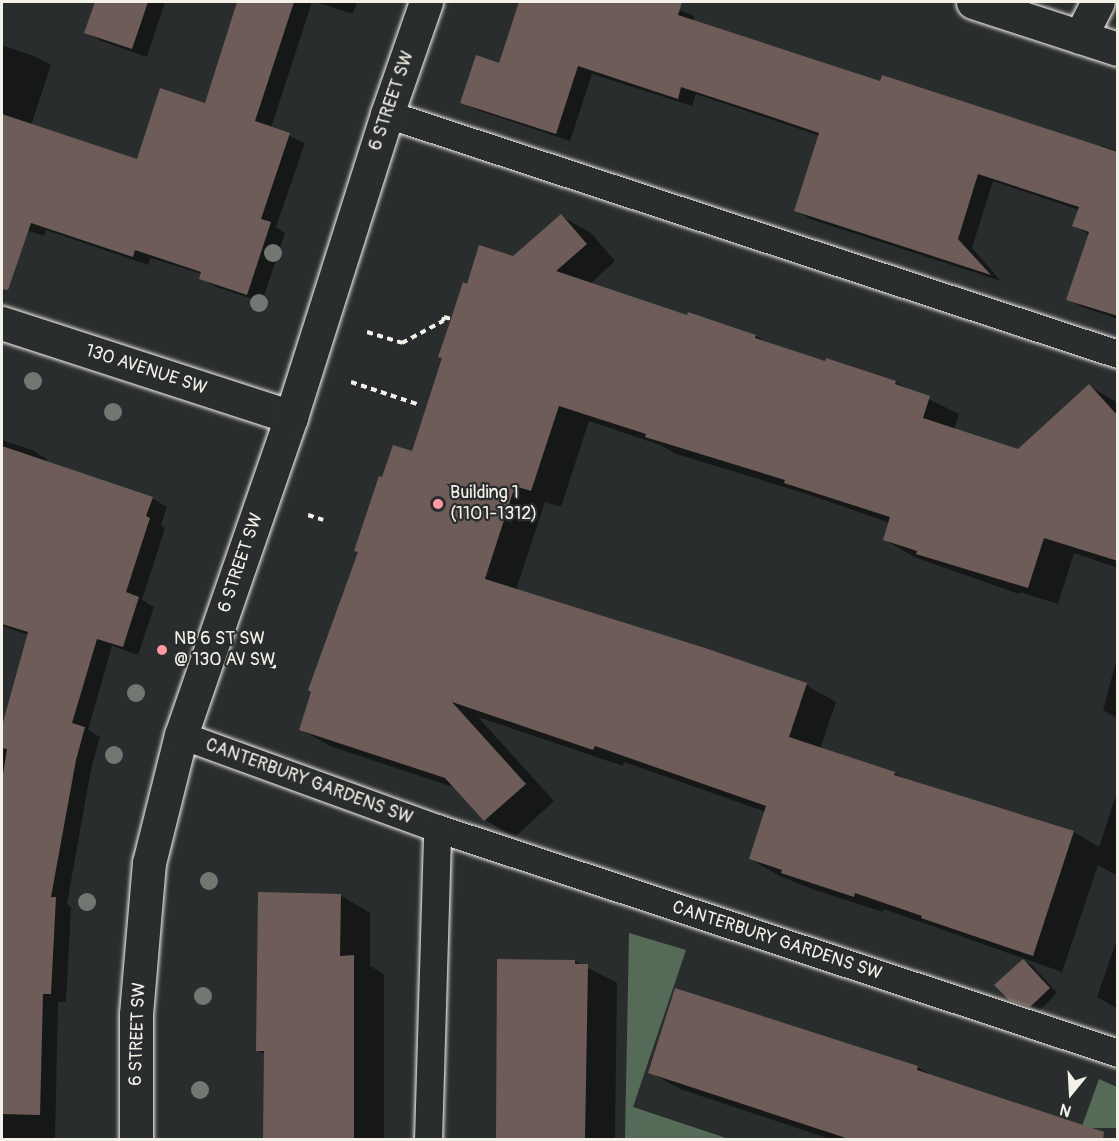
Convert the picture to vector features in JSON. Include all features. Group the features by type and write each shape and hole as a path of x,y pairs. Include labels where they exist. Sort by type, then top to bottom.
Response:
{"street":[{"name":"6 STREET SW","path":"136,1140 136,1014 149,863 181,735 291,417 387,114 426,2"},
{"path":"973,2 1118,49"},
{"path":"1080,37 1098,2"},
{"name":"130 AVENUE SW","path":"2,323 291,417"}],"lane":[{"path":"387,114 1118,354"},
{"name":"CANTERBURY GARDENS SW","path":"181,735 437,828 1118,1053"},
{"name":"CANTERBURY GARDENS SW","path":"428,1140 437,828"}],"path":[{"path":"367,332 402,343 443,321 444,317 451,319"},
{"path":"351,382 420,405"},
{"path":"308,515 323,520"},
{"path":"260,662 279,668"}],"green space":[{"path":"629,933 686,950 633,1107 729,1139 625,1139"},
{"path":"1099,1079 1117,1087 1117,1128 1084,1128 1077,1140"}],"building":[{"path":"95,2 148,2 132,49 84,33"},
{"path":"237,2 294,2 255,121 290,133 261,219 271,222 247,295 199,279 201,272 135,250 133,257 31,223 8,290 2,289 2,114 137,159 160,88 205,103"},
{"path":"519,2 682,2 678,15 880,81 882,75 1118,152 1118,316 1066,300 1089,232 1072,226 1079,207 978,174 958,239 991,275 794,211 819,133 681,87 678,99 578,66 556,134 460,103 476,55 499,63"},
{"path":"561,214 587,244 556,271 687,315 688,312 756,335 755,338 825,361 826,358 896,381 895,384 930,396 923,418 1018,449 1089,384 1118,416 1118,561 1044,538 1028,588 916,554 917,551 883,540 890,517 784,483 785,480 645,437 646,434 559,406 531,491 515,486 485,579 702,647 807,683 789,737 895,772 894,775 1074,831 1033,956 855,893 854,897 781,873 782,870 749,859 766,806 595,746 593,750 452,702 526,784 484,821 445,778 299,730 311,692 308,690 358,552 354,551 379,476 382,477 393,445 412,451 442,358 438,357 463,282 467,284 479,245 513,256"},
{"path":"2,446 153,497 146,516 150,518 126,592 139,597 123,647 97,639 72,723 85,727 76,760 51,897 56,897 51,994 43,994 40,1115 2,1114 2,780 7,749 2,748 2,726 28,632 2,624"},
{"path":"258,892 341,894 340,956 354,955 354,1140 263,1140 264,1051 256,1051"},
{"path":"497,959 575,960 575,964 588,964 585,1140 496,1140"},
{"path":"1023,959 1050,988 1030,1007 1009,1000 994,985"},
{"path":"675,988 918,1066 917,1070 1104,1132 1103,1140 852,1140 648,1073"}],"place":[{"name":"Building 1 (1101-1312)","path":"438,504"},
{"name":"NB 6 ST SW @ 130 AV SW","path":"162,650"}]}
